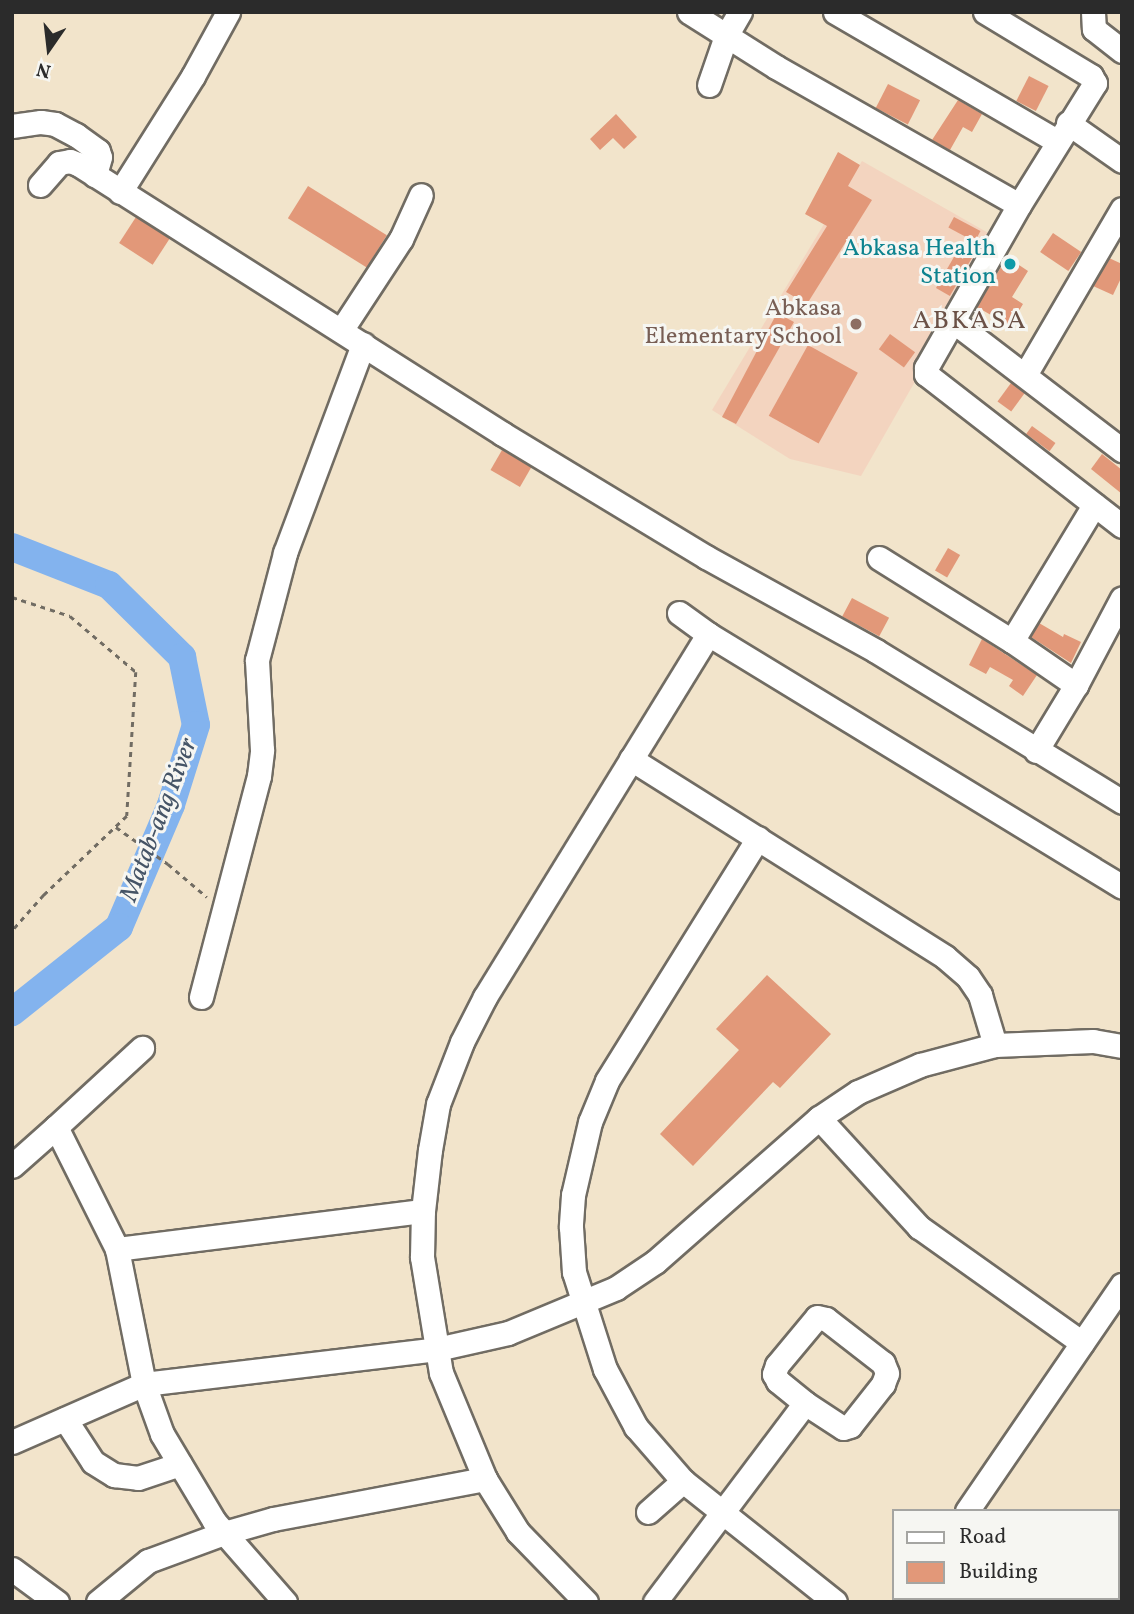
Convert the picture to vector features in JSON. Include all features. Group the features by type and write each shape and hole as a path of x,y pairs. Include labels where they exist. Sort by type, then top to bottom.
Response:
{"street":[{"path":"120,192 193,76 228,12"},
{"path":"689,12 1019,205"},
{"path":"709,85 726,36 740,12"},
{"path":"835,12 1122,161"},
{"path":"985,12 1094,80 1093,89 1062,132 1019,205 926,368 928,377 1122,526"},
{"path":"1093,12 1094,29 1122,51"},
{"path":"12,126 41,122 55,124 76,135 98,151 100,158 95,175"},
{"path":"40,185 58,163 70,161 95,175 503,434 706,557 876,651 1122,802"},
{"path":"342,330 401,239 421,195"},
{"path":"1025,375 1122,209"},
{"path":"953,321 1122,450"},
{"path":"201,997 259,776 262,750 257,660 285,553 363,344"},
{"path":"1012,640 1094,505"},
{"path":"879,558 1012,640 1076,685"},
{"path":"1036,751 1076,685 1122,598"},
{"path":"679,613 708,634 1122,887"},
{"path":"586,1602 519,1532 485,1479 451,1403 441,1373 422,1257 423,1211 438,1104 462,1042 485,996 708,634"},
{"path":"631,759 946,957 980,995 995,1045"},
{"path":"758,838 607,1081 580,1155 570,1227 574,1272 582,1304 617,1397 636,1427 683,1481 835,1602"},
{"path":"12,1442 144,1384 437,1349 508,1334 616,1288 677,1246 819,1118 858,1092 920,1065 995,1045 1093,1041 1122,1045"},
{"path":"12,1166 142,1048"},
{"path":"819,1118 919,1227 1082,1343"},
{"path":"56,1127 117,1249 144,1384 162,1434 214,1521 285,1602"},
{"path":"117,1249 423,1211"},
{"path":"968,1509 1122,1285"},
{"path":"817,1318 826,1319 883,1363 887,1373 883,1384 850,1426 835,1426 806,1403 778,1381 774,1374 785,1354 817,1318"},
{"path":"655,1602 806,1403"},
{"path":"65,1419 93,1462 114,1475 138,1478 180,1464"},
{"path":"98,1602 148,1561 224,1533 273,1519 485,1479"},
{"path":"648,1512 683,1481"},
{"path":"12,1569 57,1602"}],"path":[{"path":"12,597 70,616 136,672 127,816 44,895 12,931"},
{"path":"116,827 168,864 223,911"}],"shaded area":[{"name":"Abkasa Elementary School","path":"862,161 997,238 861,476 790,459 712,410"}],"building":[{"path":"1029,76 1049,86 1036,111 1016,101"},
{"path":"888,84 920,100 908,124 876,108"},
{"path":"958,100 982,114 972,132 963,127 950,150 932,140"},
{"path":"616,114 637,137 624,149 613,138 600,150 590,139"},
{"path":"838,152 860,165 848,186 872,200 807,304 786,292 827,226 805,214"},
{"path":"308,186 387,235 367,268 288,218"},
{"path":"136,217 170,239 153,265 119,243"},
{"path":"954,217 980,231 975,242 948,228"},
{"path":"1053,233 1081,252 1068,271 1040,252"},
{"path":"958,250 972,258 950,296 936,288"},
{"path":"1007,257 1028,271 1012,297 1023,304 1010,326 977,307"},
{"path":"1109,258 1122,264 1122,276 1113,295 1093,286"},
{"path":"777,313 794,322 736,424 722,417"},
{"path":"890,334 915,352 904,368 879,349"},
{"path":"808,345 858,373 819,443 769,416"},
{"path":"1011,383 1025,393 1011,412 997,402"},
{"path":"1032,426 1055,443 1050,451 1026,434"},
{"path":"502,450 531,467 520,487 490,470"},
{"path":"1102,454 1122,470 1122,494 1091,469"},
{"path":"948,548 960,555 947,578 935,571"},
{"path":"852,598 889,618 879,636 842,617"},
{"path":"1039,623 1063,637 1064,634 1081,642 1071,663 1031,637"},
{"path":"982,639 1037,675 1023,696 1009,686 1013,680 990,667 986,674 969,665"},
{"path":"767,975 831,1034 780,1088 773,1082 693,1166 660,1134 739,1050 716,1029"}],"waterway":[{"name":"Matab-ang River","path":"12,547 109,585 182,657 196,725 171,805 119,927 12,1012"}],"place":[{"name":"Abkasa Health Station","path":"1010,264"},
{"name":"Abkasa Elementary School","path":"856,324"}],"district":[{"name":"ABKASA","path":"970,322"}]}
